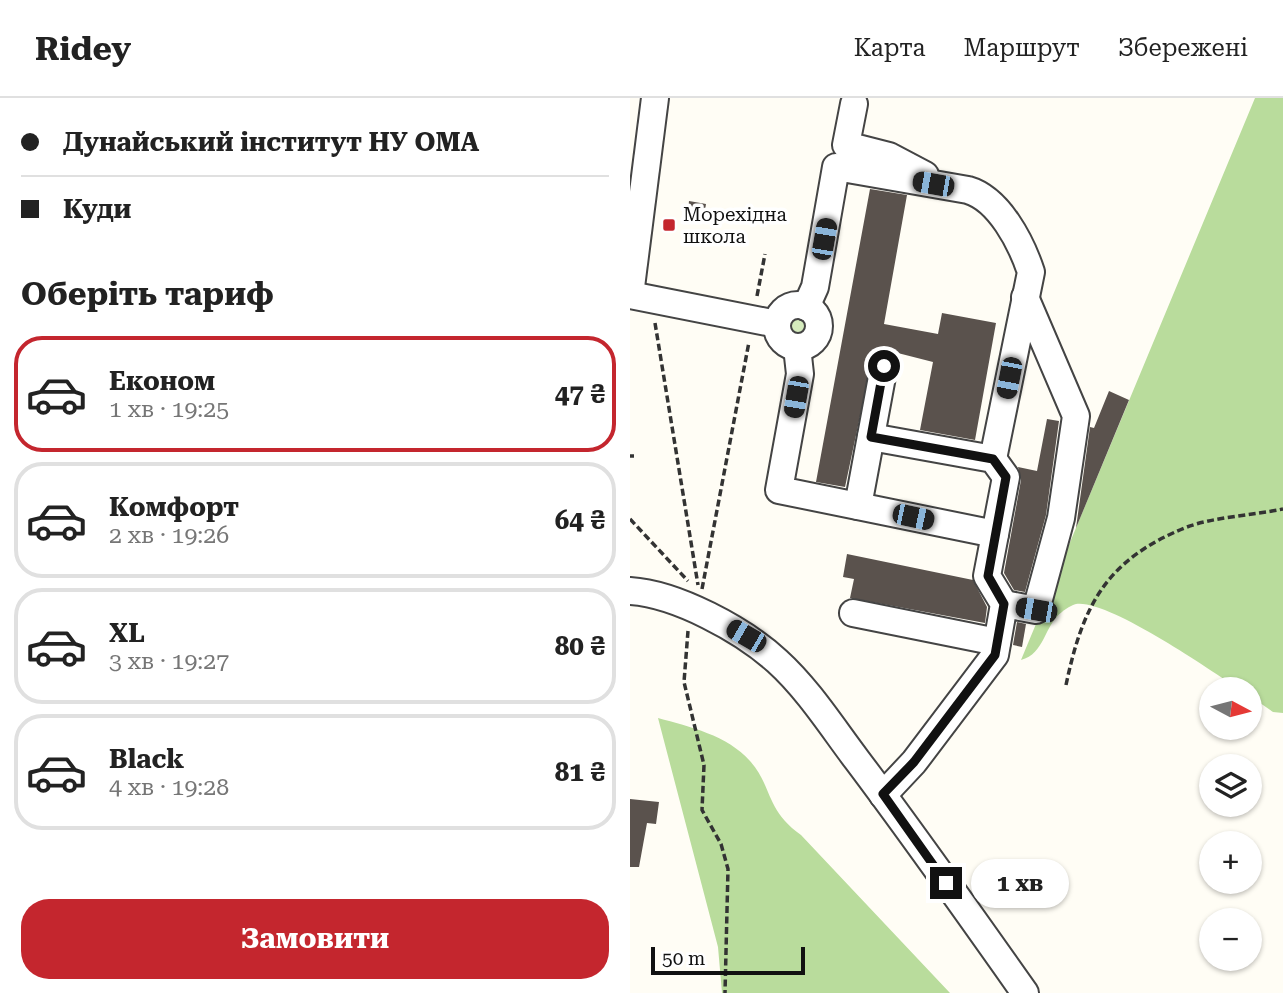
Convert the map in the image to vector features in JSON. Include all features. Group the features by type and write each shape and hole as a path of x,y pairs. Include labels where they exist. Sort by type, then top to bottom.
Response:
{"street":[{"path":"854,104 846,145 909,165 927,176 933,184"},
{"path":"646,113 630,295 778,324"},
{"path":"806,307 815,287 836,167 977,193 993,205 1031,272 993,459"},
{"path":"1004,604 1036,610 1061,518 1076,426 1074,405 1026,298"},
{"path":"806,307 816,315 818,334 809,344 797,347 780,337 778,324 787,308 806,307"},
{"path":"797,347 800,374 779,490 995,534"},
{"path":"858,506 884,366"},
{"path":"871,437 993,459 1006,477 988,576 1004,604 991,660 914,762 883,794"},
{"path":"630,591 647,593 695,610 763,648 793,677 883,794 1026,993"},
{"path":"853,613 997,642"}],"path":[{"path":"756,302 765,254"},
{"path":"653,313 700,597"},
{"path":"700,597 751,329"},
{"path":"1066,685 1074,648 1090,606 1113,572 1148,548 1189,527 1283,509"},
{"path":"630,519 682,572 700,597"},
{"path":"690,625 684,682 704,765 702,810 720,844 728,869 725,993"}],"green space":[{"path":"1255,98 1283,98 1283,713 1273,712 1262,704 1262,677 1221,677 1134,624 1091,605 1076,604 1063,611 1051,624 1035,652 1021,660"},
{"path":"798,312 808,316 812,326 808,336 798,340 788,336 784,326 788,316"},
{"path":"658,718 707,733 741,752 763,780 781,816 950,993 722,993 718,947"}],"building":[{"path":"870,189 907,195 884,324 938,334 942,313 996,323 975,440 920,430 933,362 886,350 873,355 845,487 816,482"},
{"path":"689,201 706,204 703,223 687,221"},
{"path":"1109,391 1129,400 1076,528 1090,427 1094,428"},
{"path":"1047,419 1059,421 1046,515 1025,592 1014,590 1004,573 1021,480 1018,467 1037,471"},
{"path":"847,554 973,580 987,607 985,623 850,598 854,579 843,577"},
{"path":"1017,622 1026,624 1022,647 1013,645"},
{"path":"630,799 659,802 656,824 647,823 639,867 630,867"}],"place":[{"name":"Морехідна школа","path":"669,225"}],"route":[{"path":"884,366 871,437 993,459 1006,477 988,576 1004,604 995,655 914,762 883,794 946,883"}]}
